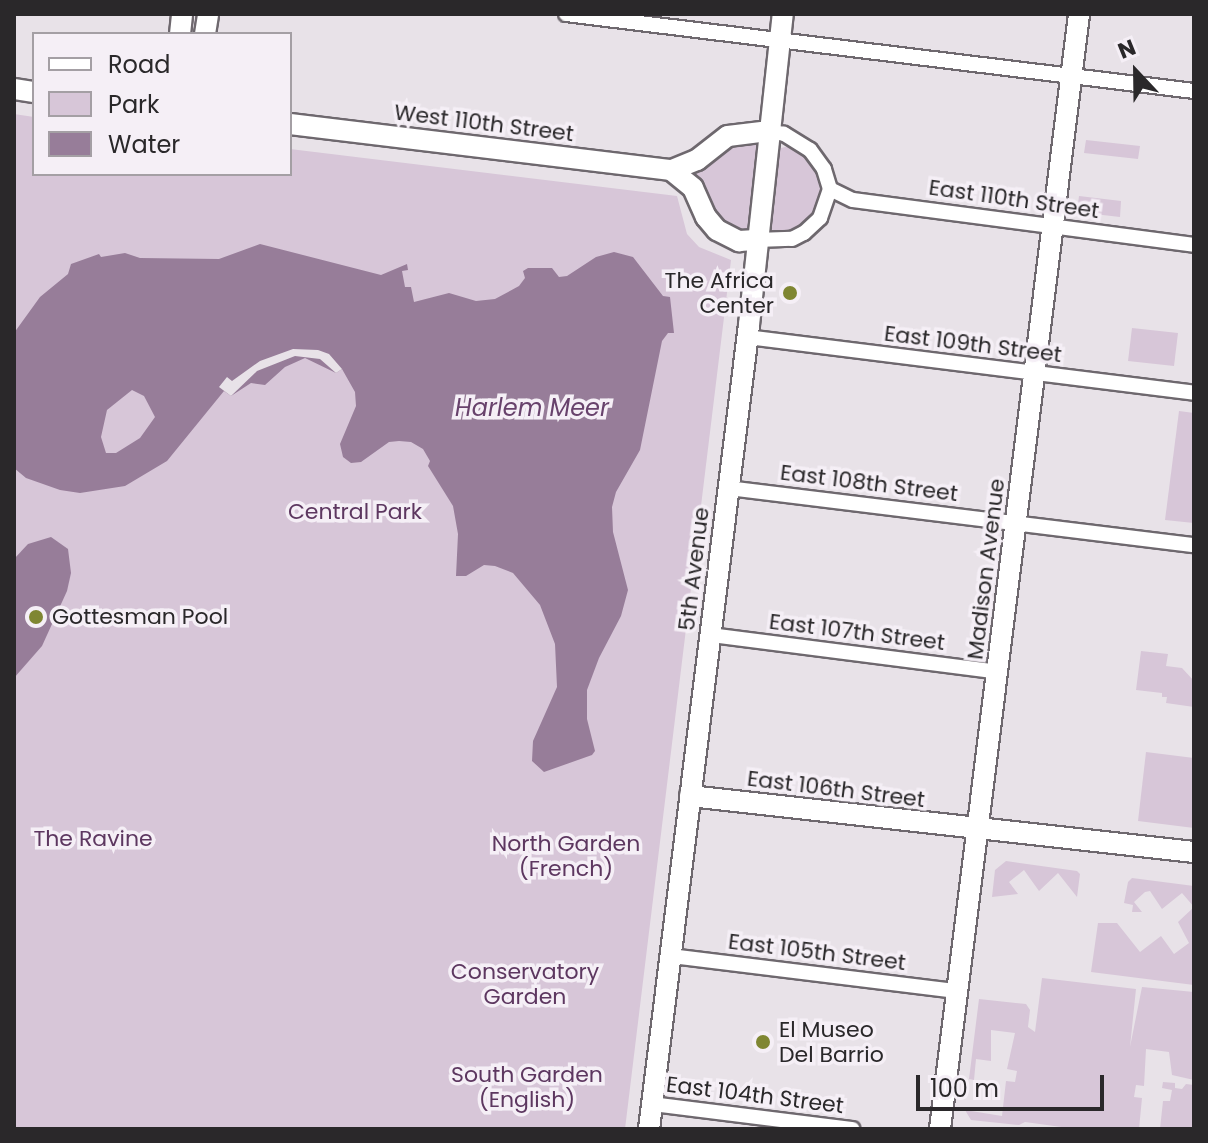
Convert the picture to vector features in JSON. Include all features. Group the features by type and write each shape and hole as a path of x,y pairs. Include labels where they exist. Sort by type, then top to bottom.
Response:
{"main road":[{"name":"5th Avenue","path":"649,1129 747,337 783,14"},
{"name":"Madison Avenue","path":"940,1129 1079,14"},
{"name":"West 110th Street","path":"292,124 672,170"},
{"path":"756,240 739,241 717,230 706,217 693,188 672,170 697,160 728,136 768,131"},
{"name":"East 106th Street","path":"690,796 1194,852"},
{"name":"East 106th Street","path":"978,830 997,840 1194,864"}],"street":[{"path":"566,14 1194,91"},
{"path":"756,240 792,239 804,233 820,218 830,189 824,169 810,150 784,134 768,131"},
{"name":"East 110th Street","path":"830,189 853,200 1194,245"},
{"name":"East 109th Street","path":"747,337 1194,393"},
{"name":"East 108th Street","path":"728,488 1194,545"},
{"name":"East 107th Street","path":"711,635 998,672"},
{"name":"East 105th Street","path":"671,956 958,991"},
{"name":"East 104th Street","path":"652,1104 852,1129"}],"green space":[{"name":"Central Park","path":"14,114 32,117 32,176 292,176 292,149 677,196 687,234 699,247 731,260 625,1129 14,1129"},
{"path":"1086,140 1140,146 1138,159 1084,153"},
{"path":"757,141 746,233 716,220 703,188 690,174 725,146"},
{"path":"793,145 819,172 823,198 801,230 779,235 769,227 776,154 781,148"},
{"path":"1079,196 1121,201 1120,217 1077,212"},
{"path":"1132,328 1178,333 1174,366 1128,361"},
{"path":"1179,411 1194,413 1194,523 1165,520"},
{"path":"1141,651 1168,654 1166,666 1182,668 1194,681 1194,707 1166,703 1167,697 1162,697 1162,693 1136,690"},
{"path":"1146,752 1194,758 1194,828 1138,821"},
{"path":"1006,861 1077,871 1080,874 1077,897 1058,873 1039,891 1024,870 1009,882 1018,894 992,897 995,870"},
{"path":"1132,878 1194,886 1194,907 1182,893 1162,909 1150,891 1134,902 1142,912 1132,912 1133,905 1124,903 1128,882"},
{"path":"1194,907 1194,985 1091,972 1098,923 1117,923 1140,952 1161,936 1174,954 1189,943 1178,922"},
{"path":"1042,978 1136,989 1130,1047 1142,987 1194,992 1194,1080 1172,1075 1169,1052 1146,1049 1144,1086 1136,1085 1134,1097 1142,1098 1139,1129 1076,1129 1025,1122 1019,1125 971,1120 965,1110 1002,1116 1006,1081 1015,1082 1017,1071 1007,1069 1015,1033 991,1030 991,1061 976,1059 974,1080 969,1079 979,999 1026,1004 1030,1010 1028,1027 1035,1032"},
{"path":"1163,1082 1175,1083 1175,1088 1182,1089 1186,1084 1194,1085 1194,1129 1160,1129 1163,1101 1170,1101 1172,1090 1162,1088"}],"water":[{"name":"Harlem Meer","path":"260,244 381,275 407,264 408,270 402,271 405,287 411,287 414,302 449,293 476,301 495,299 519,286 525,278 523,271 528,268 552,268 559,277 567,276 596,257 614,252 633,257 663,296 670,297 674,333 668,333 662,341 640,450 616,492 612,507 613,532 628,590 621,616 599,658 587,690 587,719 595,751 592,755 544,772 532,761 533,741 557,687 555,644 540,605 513,573 495,566 484,565 466,576 456,576 458,534 453,506 428,466 430,461 423,449 411,442 389,442 361,462 351,463 343,457 340,444 356,406 355,392 342,369 336,373 305,358 285,367 265,385 251,383 231,396 224,391 167,461 125,486 80,493 60,490 26,478 14,468 14,333 40,297 68,274 71,264 99,254 101,257 125,253 140,258 219,259","holes":["132,390 144,396 155,417 140,438 116,453 106,453 101,437 107,410"]},
{"name":"Gottesman Pool","path":"51,537 68,549 71,573 67,591 42,646 14,678 14,559 28,544"}],"pier":[{"path":"293,349 318,350 329,354 342,369 336,373 320,359 295,356 257,371 231,396 219,387 227,377 232,381 260,361"}],"place":[{"name":"The Africa Center","path":"790,293"},
{"name":"Gottesman Pool","path":"36,617"},
{"name":"El Museo Del Barrio","path":"763,1042"}],"park label":[{"name":"The Ravine","path":"93,839"},
{"name":"North Garden (French)","path":"566,856"},
{"name":"Conservatory Garden","path":"525,984"},
{"name":"South Garden (English)","path":"527,1086"}]}
